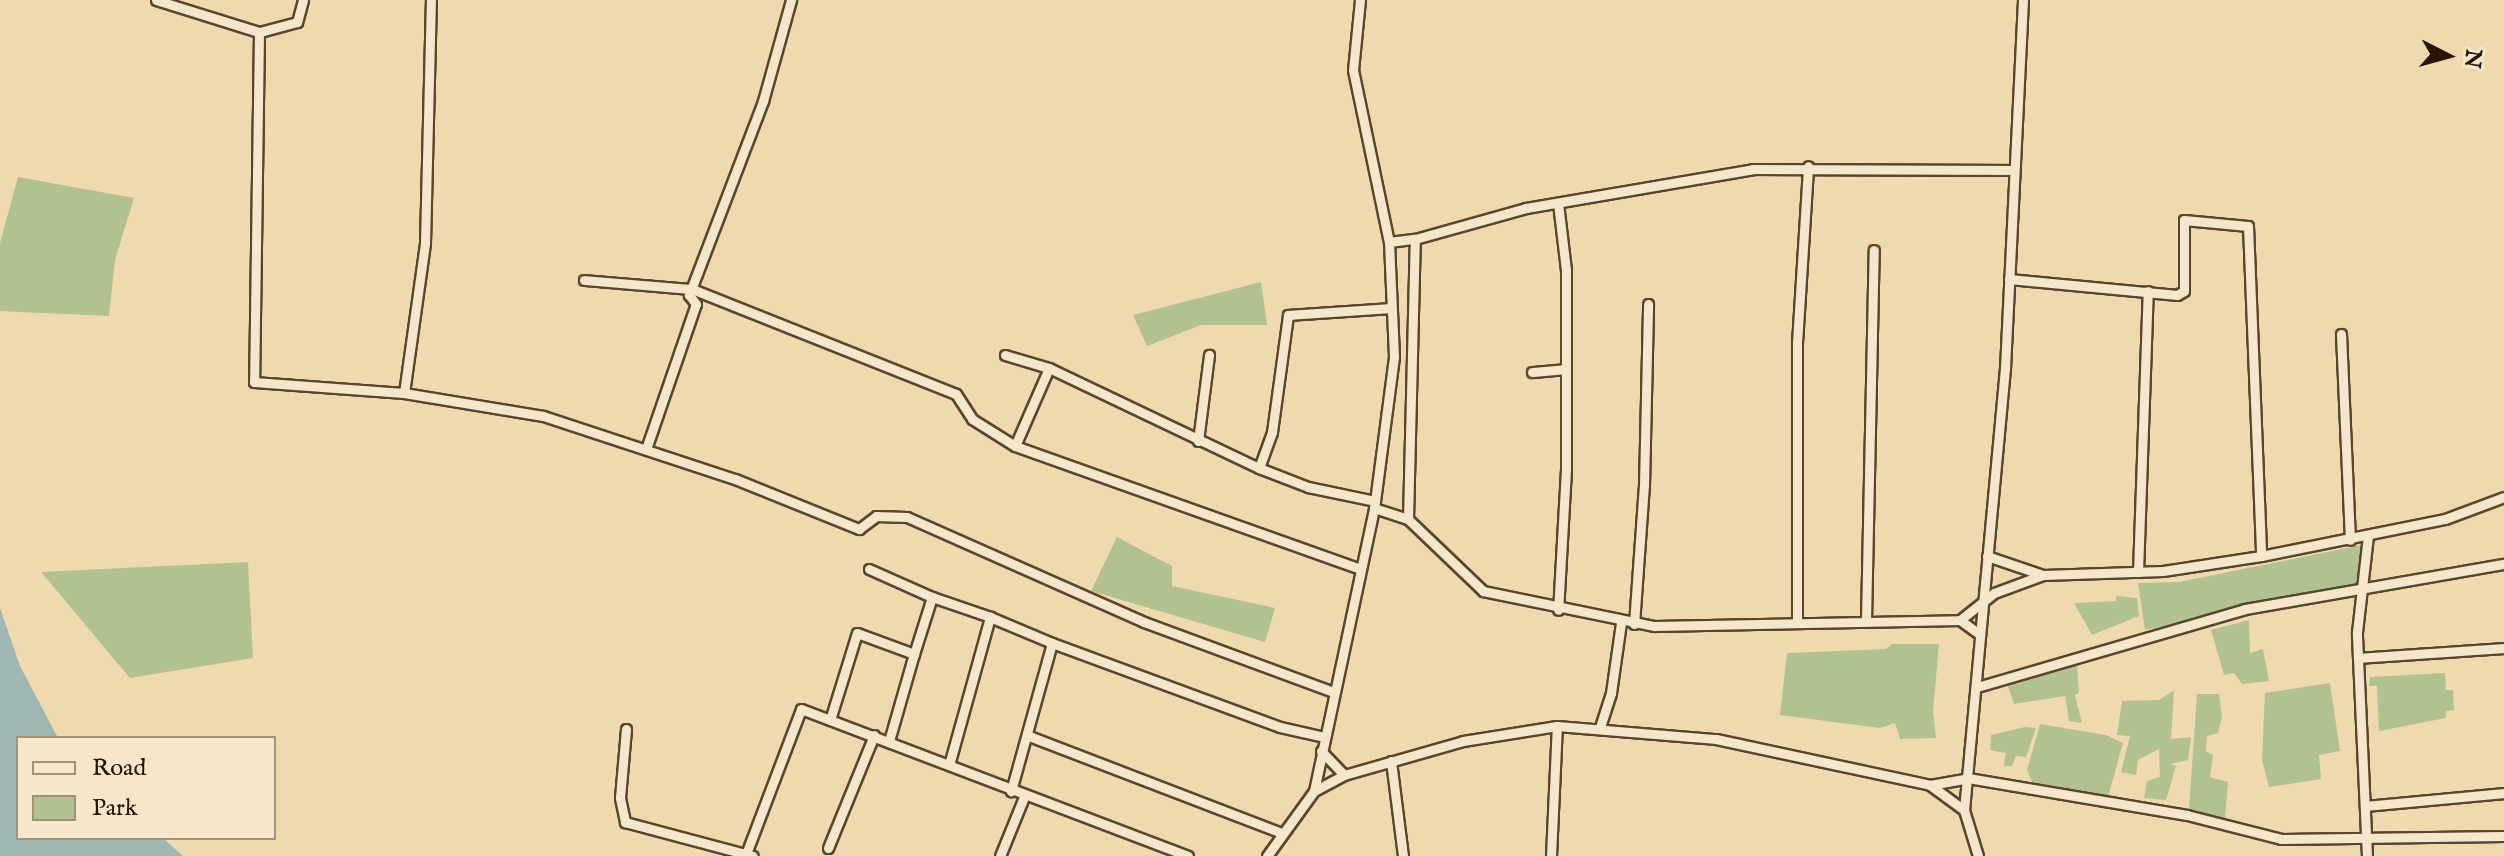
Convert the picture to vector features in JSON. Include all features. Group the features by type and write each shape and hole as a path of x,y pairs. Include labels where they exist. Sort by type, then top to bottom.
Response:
{"street":[{"path":"156,0 259,32 297,22 303,0"},
{"path":"404,393 425,243 431,0"},
{"path":"646,449 696,304 692,289 763,101 791,0"},
{"path":"1314,791 1374,504 1393,379 1389,242 1353,70 1360,0"},
{"path":"1978,856 1964,810 1977,687 1981,604 2009,279 2023,0"},
{"path":"259,32 254,382 404,393 543,416 646,449 859,529 876,516 907,517 1144,622 1333,692"},
{"path":"1389,242 1415,239 1558,203 1753,169 1808,166 2014,170"},
{"path":"1797,620 1797,343 1808,166"},
{"path":"1558,203 1566,270 1558,610"},
{"path":"2009,279 2177,295 2184,291 2184,220 2248,226 2261,556"},
{"path":"1408,519 1415,239"},
{"path":"1866,620 1874,250"},
{"path":"584,280 692,289 956,394 972,419 1015,446 1360,569"},
{"path":"2138,572 2148,291"},
{"path":"1634,624 1644,485 1648,304"},
{"path":"1259,468 1272,432 1288,315 1391,308"},
{"path":"2341,334 2350,540"},
{"path":"1005,355 1049,368 1259,468 1308,487 1374,504 1408,519 1483,591 1621,623 1960,620 1979,634"},
{"path":"1198,441 1209,355"},
{"path":"1015,446 1049,368"},
{"path":"1532,372 1565,369"},
{"path":"1960,620 1994,593 2043,575 2138,572 2261,556 2350,540 2458,515 2504,497"},
{"path":"2367,856 2358,658 2368,536"},
{"path":"1987,556 2043,575"},
{"path":"1977,687 2245,609 2504,564"},
{"path":"869,569 1052,643 1280,727 1324,737"},
{"path":"889,741 932,597"},
{"path":"949,765 990,617"},
{"path":"1600,727 1621,623"},
{"path":"830,720 857,633 914,654"},
{"path":"1011,791 1029,736 1052,643"},
{"path":"2358,658 2504,648"},
{"path":"626,729 620,798 625,822 750,855 801,709 874,735 1024,797 1188,856"},
{"path":"1551,856 1557,726"},
{"path":"1267,856 1314,791 1344,775 1463,741 1557,726 1600,727 1716,739 1930,785 1968,778 2187,815 2281,839 2504,836"},
{"path":"828,848 874,735"},
{"path":"1029,736 1282,833"},
{"path":"1321,751 1344,775"},
{"path":"1391,761 1403,856"},
{"path":"1930,785 1964,810"},
{"path":"2365,806 2504,793"},
{"path":"1000,856 1024,797"},
{"path":"1969,856 1974,844"}],"green space":[{"path":"18,177 134,198 115,260 109,316 0,311 0,243"},
{"path":"1261,282 1267,325 1201,325 1147,346 1133,315"},
{"path":"1117,537 1172,566 1172,586 1275,608 1265,642 1091,591"},
{"path":"2362,545 2360,584 2145,630 2138,583 2179,582"},
{"path":"248,562 253,658 130,678 41,572"},
{"path":"2116,596 2137,598 2139,616 2092,635 2074,603 2116,601"},
{"path":"2249,620 2250,653 2263,649 2269,681 2242,684 2234,673 2224,675 2211,630"},
{"path":"1892,644 1939,644 1933,711 1936,738 1900,739 1895,723 1880,728 1780,715 1787,653 1886,649"},
{"path":"2077,665 2079,693 2075,695 2082,723 2069,721 2065,696 2014,704 2007,684"},
{"path":"2445,673 2446,690 2453,690 2454,710 2446,711 2446,718 2379,731 2377,686 2369,686 2370,677"},
{"path":"2330,683 2340,751 2319,755 2321,779 2269,787 2262,760 2265,693"},
{"path":"2174,690 2171,739 2191,737 2188,760 2170,764 2176,766 2166,800 2144,798 2147,781 2160,777 2159,749 2138,760 2136,775 2121,772 2130,736 2117,735 2122,701 2159,700"},
{"path":"2197,694 2219,694 2222,717 2218,733 2207,736 2206,751 2213,755 2210,777 2228,782 2225,819 2189,809"},
{"path":"2040,724 2106,735 2123,743 2108,797 2033,784 2027,770"},
{"path":"2025,727 2036,728 2026,757 2016,756 2012,766 2004,766 2006,753 1990,750 1991,735"}],"water":[{"path":"0,608 20,666 57,736 16,736 16,840 165,840 183,856 0,856"}]}
